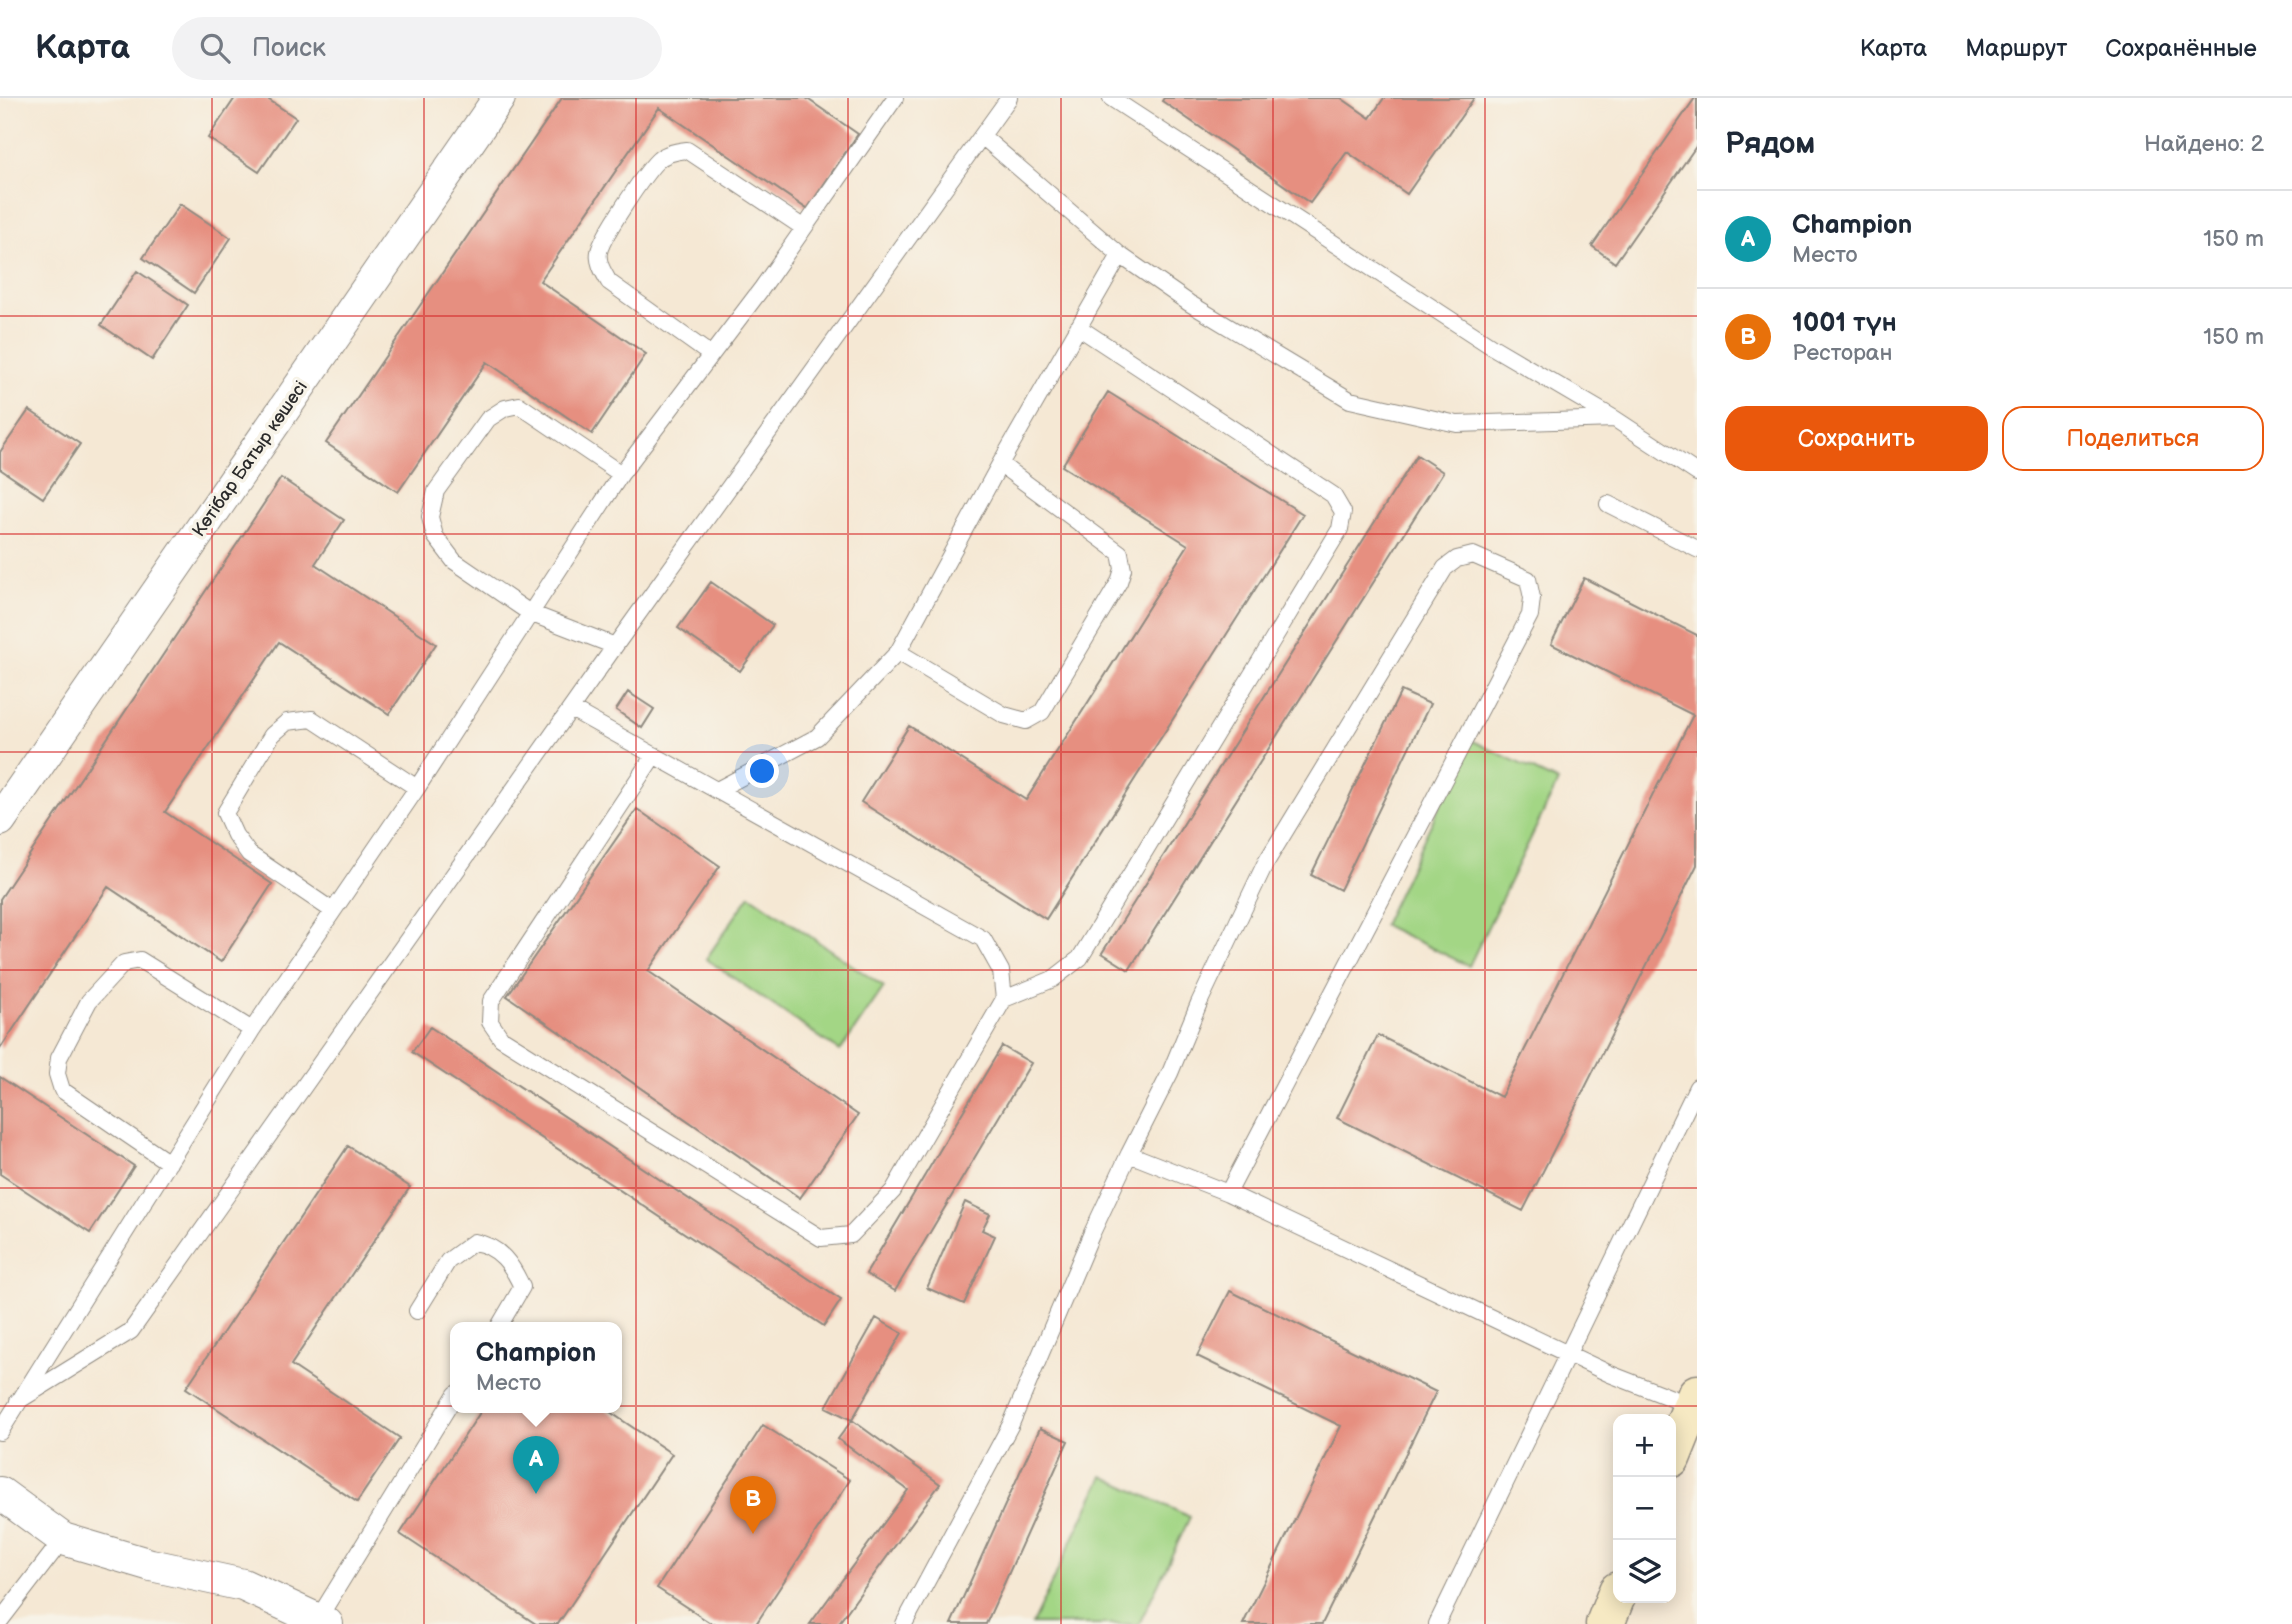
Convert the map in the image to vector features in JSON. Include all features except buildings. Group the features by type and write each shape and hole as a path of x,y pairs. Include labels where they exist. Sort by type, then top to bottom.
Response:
{"main road":[{"path":"1676,1445 1694,1400"},
{"path":"1605,1624 1613,1603"}],"street":[{"name":"Көтібар Батыр көшесі","path":"0,820 499,98"},
{"path":"0,1493 63,1539 151,1565 243,1585 323,1621"}],"lane":[{"path":"0,1432 251,1030 417,788 621,474 762,288 895,98"},
{"path":"18,1401 131,1331 615,646 1009,98"},
{"path":"1111,98 1130,102 1491,345 1615,419 1697,474"},
{"path":"982,136 1120,254 1189,303 1350,400 1457,424 1615,419"},
{"path":"711,355 609,282 601,267 599,251 626,202 659,160 673,152 687,150 804,228"},
{"path":"717,790 817,737 898,652 1000,464 1120,254"},
{"path":"1004,999 1054,979 1080,958 1340,529 1343,512 1333,495 1079,327"},
{"path":"615,646 530,613 454,561 435,536 430,517 436,491 488,419 505,408 519,405 621,474"},
{"path":"898,652 1004,715 1026,721 1042,712 1119,582 1123,569 1120,553 1000,464"},
{"path":"1608,503 1697,549"},
{"path":"904,1624 1012,1424 1091,1235 1170,1073 1199,1003 1265,864 1445,568 1457,559 1473,555 1528,579 1532,598 1530,615 1228,1193"},
{"path":"571,709 654,755 717,790 983,939 1001,971 1004,999 893,1191 851,1235 821,1238 501,1038 490,1022 491,1001 654,755"},
{"path":"333,911 249,854 235,835 225,813 272,735 287,722 312,719 417,788"},
{"path":"169,1163 62,1090 57,1074 59,1058 89,1001 124,963 140,960 251,1030"},
{"path":"1437,1624 1697,1087"},
{"path":"1129,1154 1228,1193 1610,1374 1694,1400"},
{"path":"417,1311 448,1261 474,1242 488,1244 511,1264 522,1287 502,1322"},
{"path":"323,1621 450,1404"},
{"path":"0,1621 63,1539"}],"green space":[{"path":"1471,740 1558,782 1469,966 1383,925"},
{"path":"750,895 884,987 840,1051 706,959"},
{"path":"1103,1476 1190,1517 1139,1624 1032,1624"}],"place":[{"name":"Champion","path":"536,1494"},
{"name":"1001 түн","path":"753,1534"}]}
